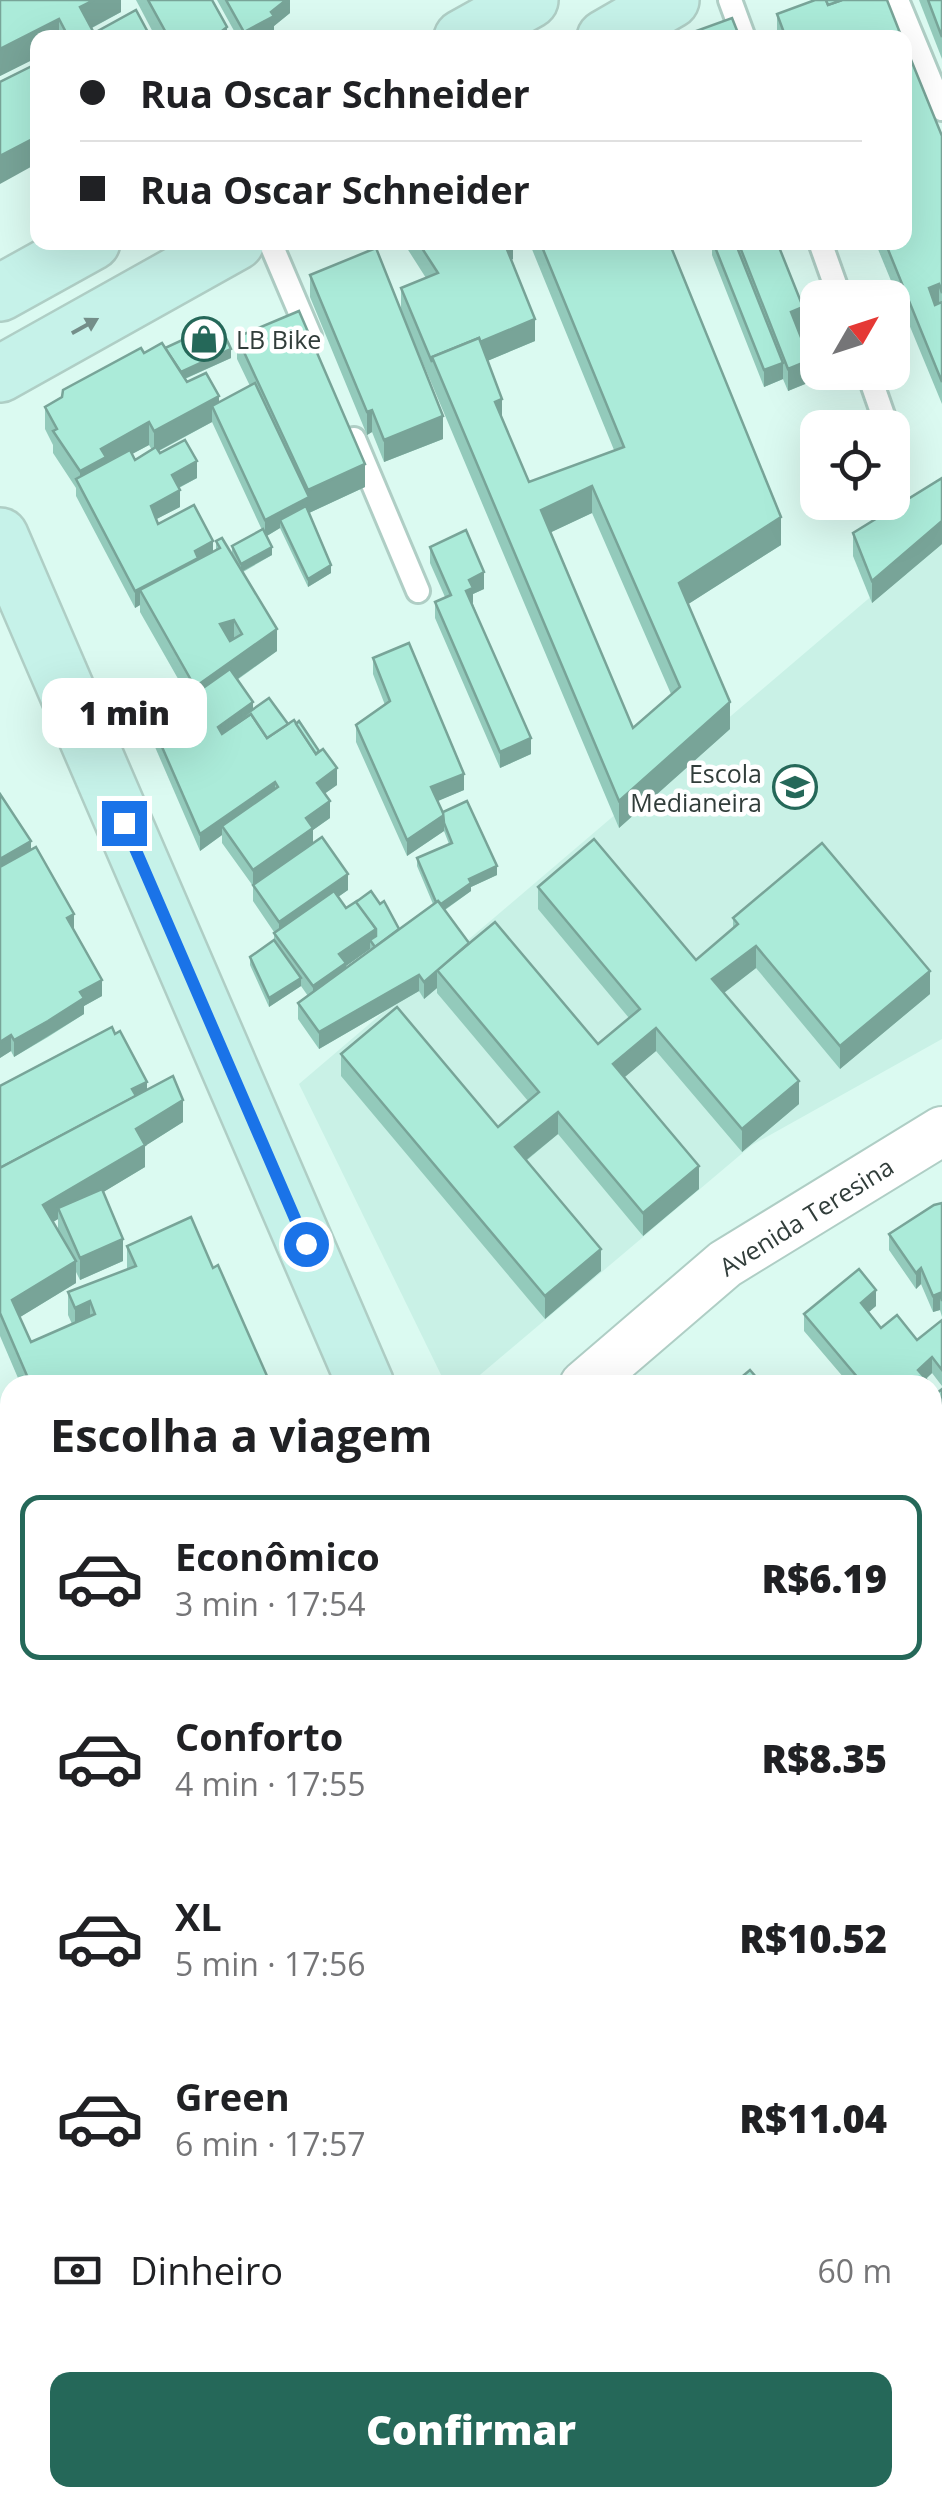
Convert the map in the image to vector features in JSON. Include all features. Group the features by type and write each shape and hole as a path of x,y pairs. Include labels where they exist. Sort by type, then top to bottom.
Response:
{"street":[{"path":"476,30 530,0"},
{"path":"619,30 672,0"},
{"path":"0,293 78,250"},
{"path":"0,374 222,250"},
{"path":"0,536 362,1375"},
{"name":"Avenida Teresina","path":"596,1375 725,1264 942,1131"}],"lane":[{"path":"730,0 741,30"},
{"path":"897,0 909,30"},
{"path":"912,36 942,109"},
{"path":"273,250 316,352"},
{"path":"823,250 834,280"},
{"path":"348,426 418,590"}],"shaded area":[{"name":"Escola Medianeira","path":"942,536 942,1039 752,1145 480,1375 441,1375 299,1084"}],"building":[{"path":"0,0 94,0 80,7 92,30 65,30 59,19 30,30 30,34 0,49"},
{"path":"148,0 212,0 227,27 223,30 165,30"},
{"path":"226,0 286,0 271,12 274,16 243,30"},
{"path":"815,0 826,0 828,5 842,0 887,0 899,30 783,30 777,14"},
{"path":"928,0 942,0 942,37"},
{"path":"136,10 147,30 99,30"},
{"path":"732,18 737,30 699,30"},
{"path":"912,62 942,136 942,293 939,284 929,288 935,305 942,302 942,382 910,303 910,280 900,280 888,250 912,250"},
{"path":"30,67 30,140 0,156 0,82"},
{"path":"377,250 443,416 384,440 372,410 367,412 310,275"},
{"path":"423,250 507,250 535,319 432,357 432,362 401,288 438,273"},
{"path":"543,250 672,250 781,517 679,583 730,702 619,801 432,357 479,338 502,399 495,402 529,482 624,447","holes":["592,486 680,687 633,728 541,510"]},
{"path":"716,250 738,250 783,363 764,370"},
{"path":"741,250 780,250 800,300 800,308 791,312 800,335 800,364 788,369"},
{"path":"299,311 365,464 308,490 237,337"},
{"path":"219,323 231,349 181,372 165,348"},
{"path":"162,343 187,382 206,373 219,396 154,431 149,422 101,449 106,457 80,471 53,431 57,429 45,407 62,397 63,390 141,348 144,353"},
{"path":"255,383 309,497 265,520 212,406"},
{"path":"185,440 197,461 172,475 180,490 151,506 158,524 194,505 213,541 195,551 198,558 135,591 76,479 130,450 135,460 156,447 160,453"},
{"path":"942,478 942,521 872,581 853,533 874,520 910,520 910,498"},
{"path":"306,506 331,565 308,579 280,520"},
{"path":"263,529 272,547 241,564 232,546"},
{"path":"466,530 484,572 469,580 473,588 466,591 531,738 500,752 435,602 451,595 430,547"},
{"path":"222,538 277,629 195,687 140,590 220,548 216,541","holes":["234,620 242,634 230,641 220,624"]},
{"path":"409,643 464,774 431,787 444,815 407,840 356,725 390,701 373,658"},
{"path":"230,669 253,702 218,727 222,734 251,714 267,738 294,720 316,754 323,749 337,768 317,783 330,801 306,818 313,828 253,870 222,826 278,787 275,782 200,834 152,724"},
{"path":"269,698 288,724 267,738 251,714 236,724 235,722"},
{"path":"299,721 319,751 316,754 296,724"},
{"path":"0,794 31,841 0,859"},
{"path":"467,801 497,866 469,879 471,883 441,904 436,902 417,858 452,843 443,812"},
{"path":"322,837 348,874 279,922 253,885"},
{"path":"594,839 696,960 738,924 733,918 822,843 930,971 840,1046 756,946 712,979 799,1081 742,1129 656,1028 613,1064 699,1166 643,1213 558,1112 515,1147 601,1249 545,1296 341,1054 397,1007 498,1127 539,1092 437,970 495,922 598,1044 640,1009 538,887"},
{"path":"36,847 74,914 67,918 102,980 80,992 84,998 48,1021 14,1040 11,1035 0,1042 0,867"},
{"path":"334,891 346,908 357,901 376,929 339,954 346,963 313,986 274,933"},
{"path":"371,891 380,904 384,901 399,929 375,947 370,940 376,936 376,929 356,902"},
{"path":"438,901 469,943 424,982 419,975 319,1032 298,1003"},
{"path":"274,940 301,978 269,998 250,957"},
{"path":"112,1027 115,1034 120,1031 147,1082 132,1089 136,1096 0,1168 0,1086"},
{"path":"173,1076 183,1100 136,1129 145,1145 43,1205 76,1261 12,1300 31,1342 95,1314 90,1301 75,1308 68,1292 136,1266 127,1246 191,1217 213,1268 218,1265 267,1375 27,1375 0,1313 0,1168"},
{"path":"102,1189 123,1239 80,1258 58,1208"},
{"path":"942,1203 942,1301 940,1293 933,1296 921,1268 916,1273 889,1234"},
{"path":"859,1269 876,1290 861,1303 881,1328 897,1315 917,1340 942,1320 942,1370 932,1357 918,1370 922,1375 856,1375 804,1314"}],"place":[{"name":"LB Bike","path":"204,339"},
{"name":"Escola Medianeira","path":"795,787"}],"route":[{"path":"124,823 306,1244"}]}
